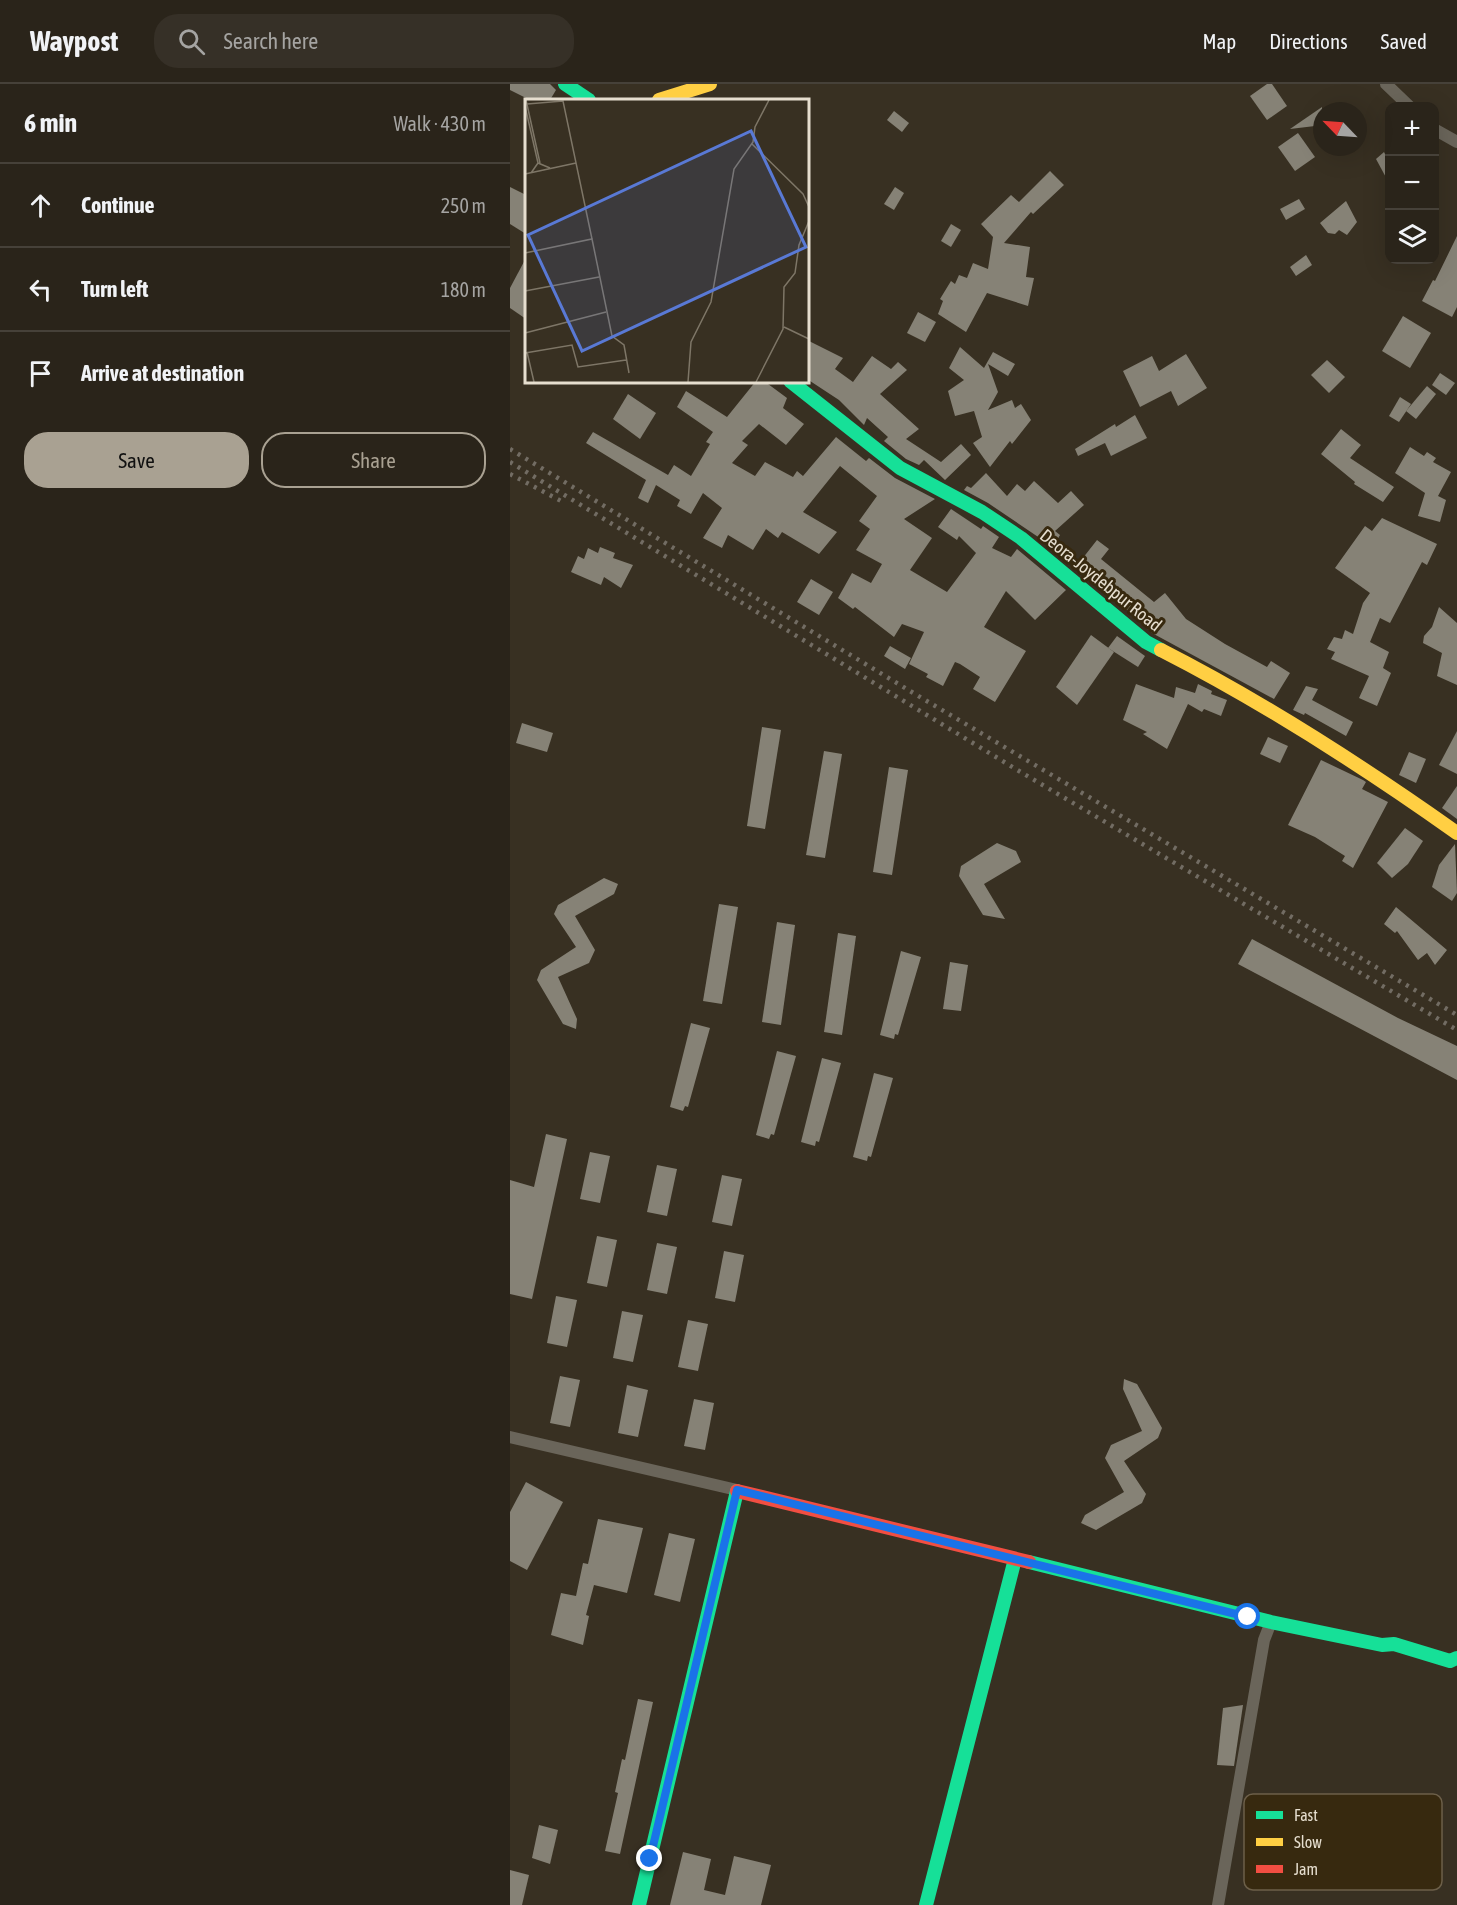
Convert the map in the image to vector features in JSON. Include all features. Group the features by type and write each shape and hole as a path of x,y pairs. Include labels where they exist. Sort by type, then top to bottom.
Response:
{"street":[{"path":"565,84 588,99"},
{"path":"662,99 710,84"},
{"path":"1386,84 1405,102"},
{"path":"1439,132 1457,142"},
{"name":"Deora-Joydebpur Road","path":"791,382 900,468 982,512 1021,538 1146,642 1237,689 1358,763 1457,833"},
{"path":"510,1437 737,1490 1271,1622 1382,1645 1394,1644 1450,1660 1457,1658"},
{"path":"639,1905 737,1490"},
{"path":"926,1905 1015,1559"},
{"path":"1218,1905 1264,1640 1271,1622"}],"building":[{"path":"510,84 550,84 556,90 551,99 528,99 510,90"},
{"path":"1267,84 1272,84 1287,106 1267,120 1250,96"},
{"path":"894,111 909,123 902,132 887,120"},
{"path":"1313,113 1313,126 1290,129"},
{"path":"1298,133 1315,157 1295,171 1278,147"},
{"path":"1384,152 1385,176 1376,159"},
{"path":"1050,171 1064,185 1033,214 1031,212 1004,243 1030,247 1026,277 1034,278 1028,306 987,293 966,332 938,314 943,301 940,299 951,281 955,284 959,275 967,278 973,263 988,269 993,237 981,224 1011,195 1019,202"},
{"path":"510,187 525,194 525,233 510,224"},
{"path":"895,187 904,193 894,210 884,204"},
{"path":"1299,199 1305,209 1286,220 1280,209"},
{"path":"1346,201 1357,222 1347,235 1339,230 1335,234 1328,233 1320,223"},
{"path":"951,224 961,230 951,247 941,241"},
{"path":"1457,236 1457,307 1452,317 1422,301 1433,280 1435,281"},
{"path":"1306,255 1312,265 1296,276 1290,267"},
{"path":"525,260 525,318 510,308 510,288"},
{"path":"918,312 936,322 925,342 907,333"},
{"path":"1403,316 1431,333 1410,368 1382,351"},
{"path":"808,340 843,358 835,369 853,382 872,356 891,369 898,362 907,370 880,394 919,429 906,439 941,462 961,444 971,455 945,480 924,460 919,465 906,459 884,441 888,437 867,418 864,425 839,400 808,380"},
{"path":"960,347 984,368 993,352 1015,364 1008,376 988,364 998,392 988,410 1012,400 1015,408 1021,404 1031,420 1012,444 1010,441 990,467 973,443 982,437 974,411 955,416 948,391 964,380 949,368"},
{"path":"1186,354 1207,388 1178,406 1171,391 1140,407 1123,371 1152,356 1159,371"},
{"path":"1327,360 1345,377 1329,393 1311,375"},
{"path":"1440,373 1455,383 1446,395 1432,385"},
{"path":"755,382 765,382 787,398 783,408 804,424 786,445 759,424 742,441 748,445 732,463 755,476 765,462 793,477 797,471 803,476 836,437 866,461 869,458 895,478 935,499 904,519 932,538 910,570 947,592 976,553 959,536 957,540 938,527 951,509 981,529 983,526 999,537 992,548 1011,557 1017,549 1066,590 1035,620 1006,591 984,627 1026,651 995,702 973,689 980,677 960,664 955,662 943,686 926,677 928,674 909,664 924,632 902,624 894,637 855,607 853,609 838,598 852,573 871,583 882,564 856,550 870,529 859,521 877,496 840,466 803,512 837,532 819,554 782,532 778,538 766,529 753,550 728,535 722,548 703,538 722,508 703,493 691,514 677,506 680,500 656,485 648,503 638,498 646,480 586,443 593,432 668,475 674,465 691,476 710,444 706,442 713,432 677,407 686,391 727,417"},
{"path":"1427,386 1436,394 1416,419 1406,411"},
{"path":"628,394 656,413 640,439 613,419"},
{"path":"1400,397 1411,404 1399,422 1389,416"},
{"path":"1135,415 1147,438 1111,456 1105,443 1078,456 1075,449 1115,424 1116,427"},
{"path":"1341,429 1361,445 1350,458 1394,487 1383,502 1354,484 1355,482 1321,454"},
{"path":"1410,447 1424,456 1427,452 1436,458 1433,462 1451,472 1438,496 1446,500 1440,522 1418,516 1425,493 1395,473"},
{"path":"986,473 1007,496 1017,484 1025,491 1034,481 1058,503 1071,491 1084,505 1055,531 1060,535 1053,547 988,503 964,490 967,486 971,488"},
{"path":"1382,518 1437,544 1427,565 1422,562 1390,623 1380,618 1370,642 1389,652 1383,668 1391,673 1377,706 1359,698 1369,676 1331,659 1335,652 1327,649 1334,637 1342,639 1345,630 1353,634 1363,603 1370,593 1335,568 1365,526 1372,531"},
{"path":"1097,540 1109,549 1101,559 1154,602 1165,593 1186,619 1225,644 1267,667 1271,661 1290,673 1274,699 1152,633 1117,601 1122,596 1091,571 1086,577 1075,568"},
{"path":"600,547 615,553 613,558 633,565 621,588 604,577 601,585 571,572 578,556 584,559 588,548 598,553"},
{"path":"811,579 833,592 819,615 797,602"},
{"path":"1439,607 1457,623 1457,685 1437,676 1442,653 1423,643 1424,636 1432,627"},
{"path":"1091,635 1114,652 1077,705 1056,687"},
{"path":"1117,636 1145,656 1138,667 1108,648"},
{"path":"890,646 911,658 905,669 884,656"},
{"path":"1136,684 1174,698 1176,687 1195,693 1198,684 1212,691 1211,694 1227,700 1221,716 1204,709 1202,712 1188,704 1167,749 1143,734 1147,732 1123,720"},
{"path":"1306,686 1318,689 1312,700 1353,722 1346,736 1305,713 1304,715 1293,710"},
{"path":"522,723 553,733 547,752 516,743"},
{"path":"762,727 781,730 765,829 747,826"},
{"path":"1457,731 1457,774 1439,765"},
{"path":"1268,737 1288,746 1280,763 1260,754"},
{"path":"824,751 842,754 825,858 806,855"},
{"path":"1409,752 1426,759 1416,783 1399,775"},
{"path":"1321,760 1363,780 1366,782 1362,789 1388,802 1353,868 1342,861 1345,856 1315,837 1288,825"},
{"path":"889,767 908,770 892,875 873,872"},
{"path":"1457,786 1457,819 1442,808"},
{"path":"1405,828 1423,841 1408,864 1392,878 1377,863"},
{"path":"997,843 1016,851 1021,862 984,884 1005,919 983,915 959,876 961,866"},
{"path":"1455,844 1457,893 1452,901 1432,887 1439,865"},
{"path":"604,878 618,884 614,894 575,916 595,950 589,963 558,977 577,1019 576,1029 563,1024 537,980 541,970 576,947 554,914 558,905"},
{"path":"719,904 738,907 722,1004 703,1001"},
{"path":"1396,907 1447,950 1435,965 1427,953 1418,960 1397,931 1395,933 1384,924"},
{"path":"777,922 795,925 781,1025 762,1022"},
{"path":"838,933 856,936 842,1035 824,1032"},
{"path":"1252,939 1398,1018 1457,1046 1457,1080 1238,964"},
{"path":"901,951 921,957 898,1035 895,1034 894,1039 880,1035"},
{"path":"950,962 968,965 961,1011 943,1009"},
{"path":"691,1023 710,1028 688,1107 685,1106 683,1111 670,1107"},
{"path":"777,1051 796,1056 774,1135 771,1134 769,1139 756,1135"},
{"path":"822,1058 841,1063 819,1142 816,1141 815,1146 801,1142"},
{"path":"874,1073 893,1078 871,1157 868,1156 867,1161 853,1157"},
{"path":"546,1134 567,1139 532,1299 510,1294 510,1180 534,1187"},
{"path":"590,1152 610,1156 600,1203 580,1199"},
{"path":"657,1165 677,1169 667,1216 647,1212"},
{"path":"722,1175 742,1179 732,1226 712,1222"},
{"path":"597,1236 617,1240 607,1287 587,1283"},
{"path":"657,1243 677,1247 667,1294 647,1290"},
{"path":"724,1251 744,1255 735,1302 715,1298"},
{"path":"556,1296 577,1300 567,1347 547,1343"},
{"path":"622,1311 643,1315 633,1362 613,1358"},
{"path":"688,1320 708,1324 698,1371 678,1367"},
{"path":"560,1376 580,1380 570,1427 550,1423"},
{"path":"1124,1379 1137,1384 1162,1428 1158,1438 1124,1461 1146,1494 1142,1503 1096,1530 1081,1523 1085,1515 1124,1492 1105,1458 1111,1445 1142,1431 1123,1389"},
{"path":"627,1385 648,1390 638,1437 618,1433"},
{"path":"694,1399 714,1403 705,1450 684,1446"},
{"path":"526,1482 563,1502 527,1570 510,1561 510,1512"},
{"path":"598,1519 643,1528 627,1593 594,1585 586,1615 589,1616 583,1645 551,1635 561,1593 576,1596 583,1563 588,1564"},
{"path":"669,1533 695,1539 680,1602 654,1595"},
{"path":"638,1699 653,1702 620,1854 605,1851 618,1793 615,1792 622,1759 625,1760"},
{"path":"1243,1705 1234,1766 1217,1765 1223,1708"},
{"path":"539,1825 558,1830 550,1864 532,1858"},
{"path":"683,1852 711,1859 704,1890 725,1895 734,1856 771,1865 761,1905 670,1905"},
{"path":"510,1870 529,1875 522,1905 510,1905"}],"railway":[{"path":"510,449 915,694 1457,1015"},
{"path":"510,462 1019,771 1457,1030"},
{"path":"510,474 563,502"}],"traffic: fast":[{"path":"565,84 588,99"},
{"path":"791,382 900,468 982,512 1021,538 1146,642 1161,650"},
{"path":"639,1905 737,1491"},
{"path":"926,1905 1015,1559"},
{"path":"1029,1562 1271,1622 1382,1645 1394,1644 1450,1661 1457,1658"}],"traffic: slow":[{"path":"662,99 710,84"},
{"path":"1161,650 1238,691 1312,736 1457,833"}],"traffic: jam":[{"path":"737,1491 1029,1562"}],"route":[{"path":"650,1859 737,1490 1248,1617"}]}
